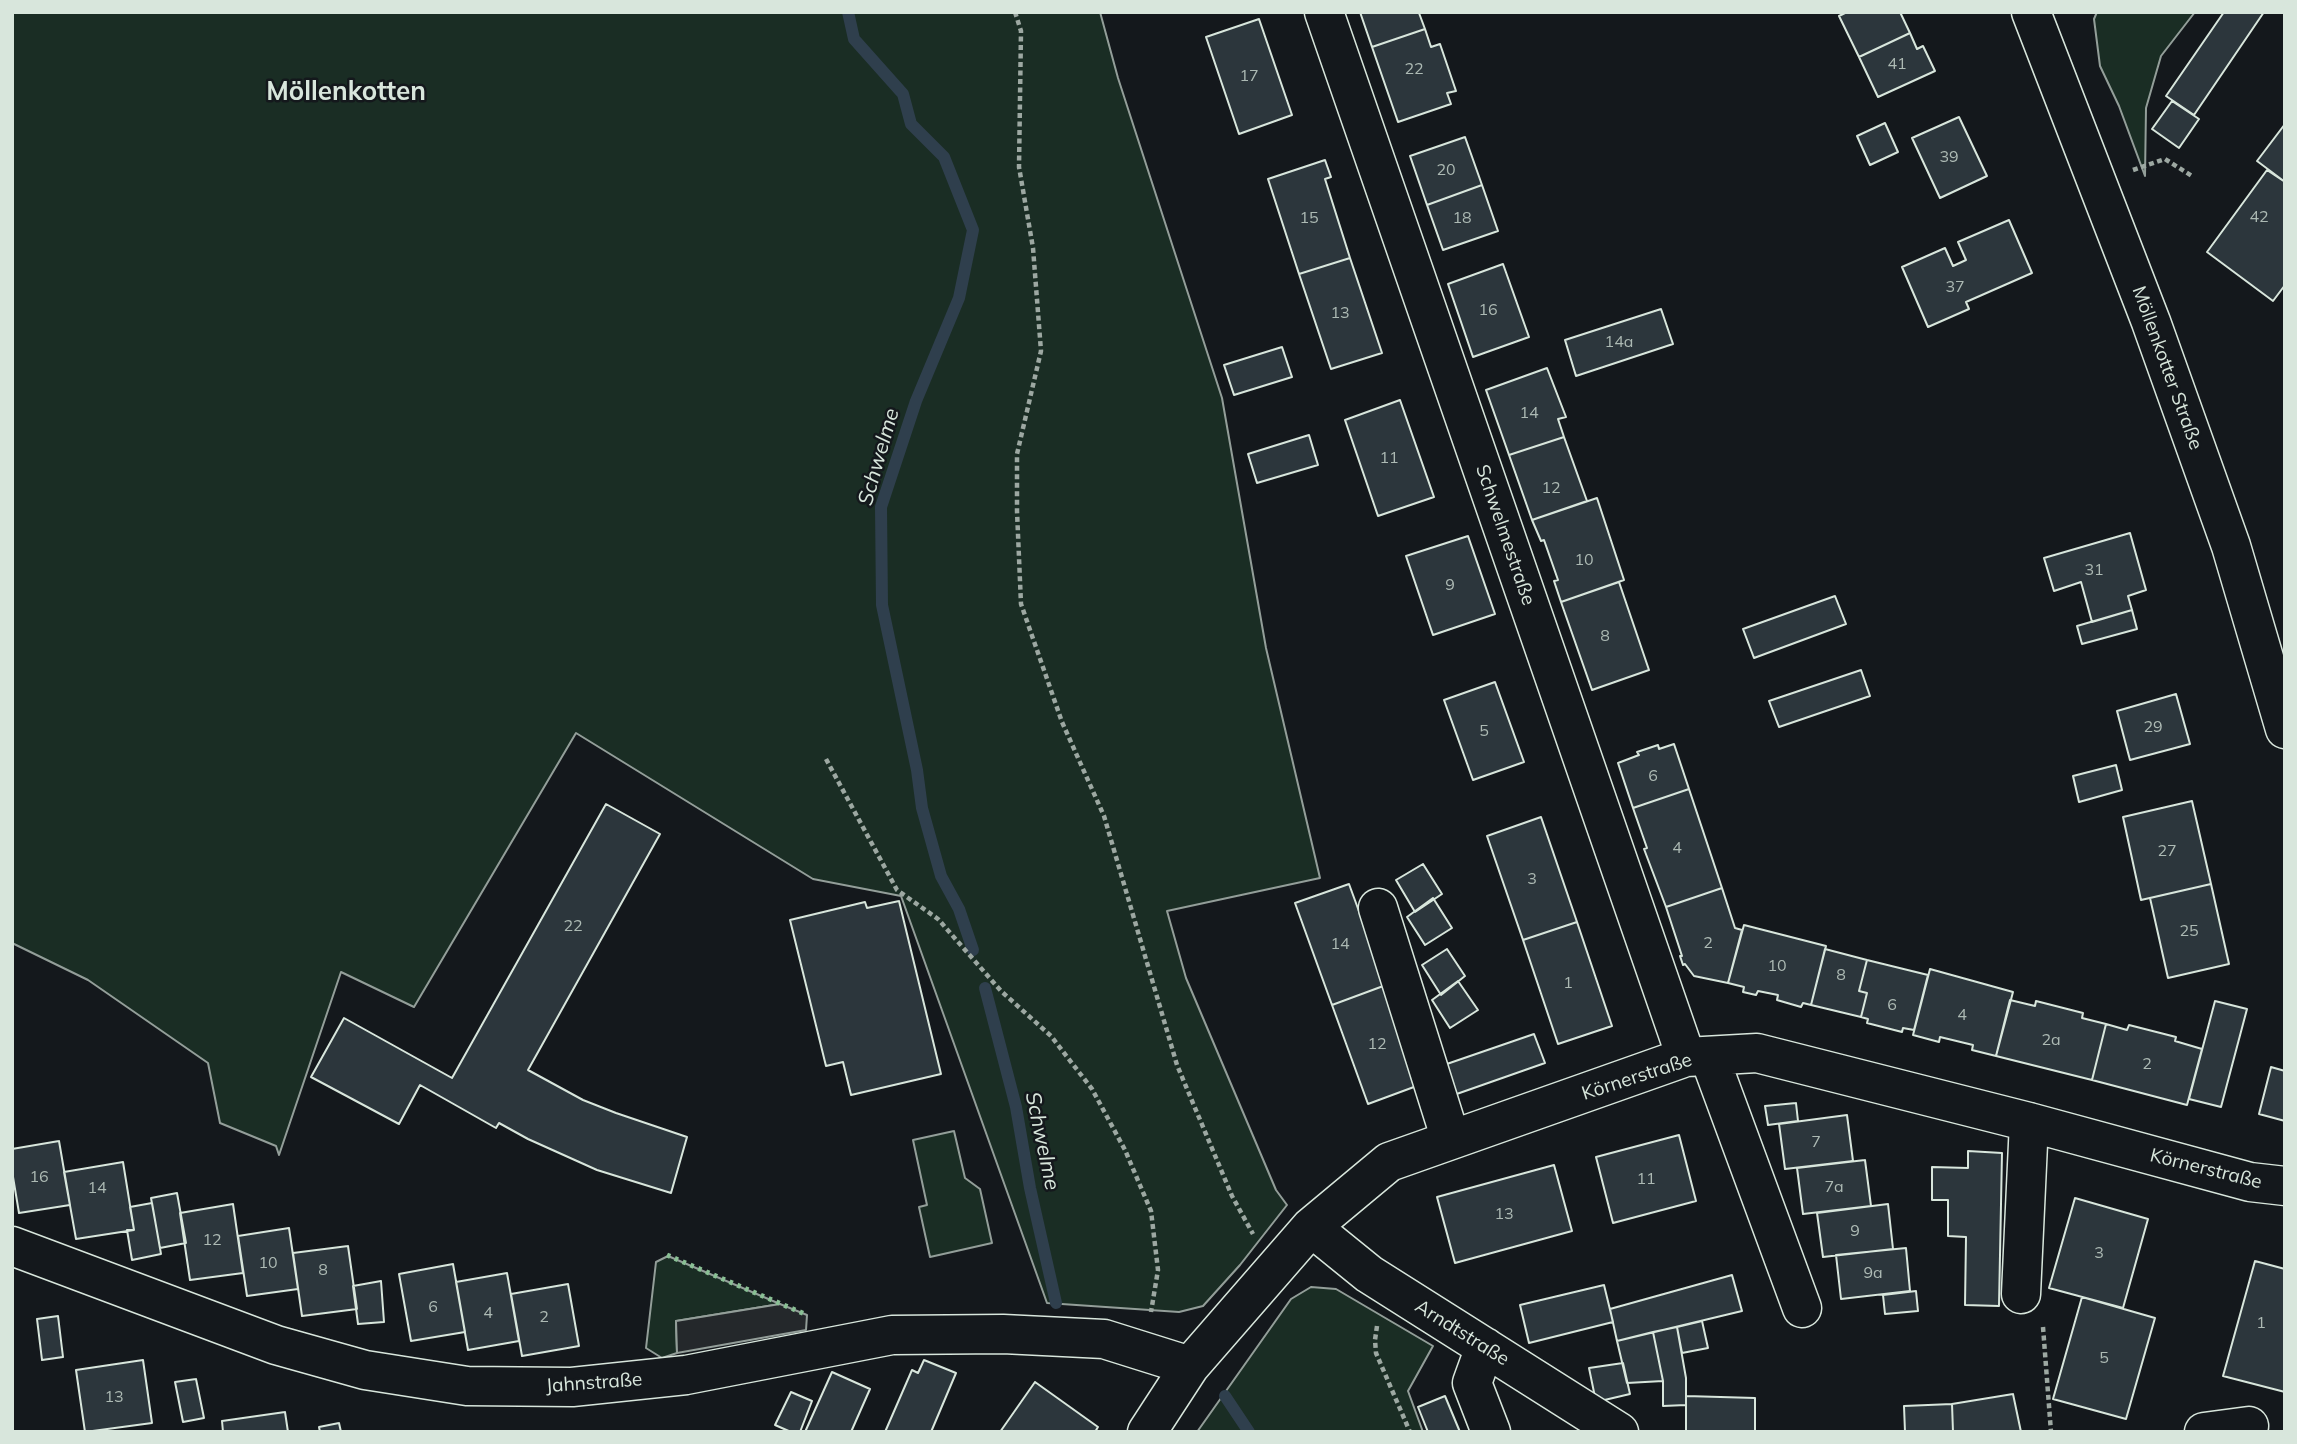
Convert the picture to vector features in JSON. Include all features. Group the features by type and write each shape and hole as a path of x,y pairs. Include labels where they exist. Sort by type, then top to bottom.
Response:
{"street":[{"name":"Schwelmestraße","path":"1324,12 1698,1057 1802,1308"},
{"name":"Möllenkotter Straße","path":"2031,12 2151,321 2231,546 2285,729"},
{"path":"1378,908 1451,1140"},
{"name":"Körnerstraße","path":"1147,1432 1190,1366 1311,1227 1389,1162 1698,1057 1757,1053 2029,1122 2250,1182 2285,1186"},
{"path":"2021,1294 2029,1122"},
{"name":"Arndtstraße","path":"1311,1227 1369,1274 1619,1432"},
{"name":"Jahnstraße","path":"12,1246 276,1345 365,1370 467,1386 572,1387 687,1375 892,1335 1003,1334 1104,1339 1190,1366"},
{"path":"1485,1348 1472,1383 1491,1432"},
{"path":"2204,1432 2249,1426"}],"path":[{"path":"1015,12 1021,31 1019,167 1033,248 1041,351 1017,454 1021,604 1062,722 1104,816 1177,1065 1232,1196 1273,1270"},
{"path":"2096,184 2165,159 2192,176"},
{"path":"826,759 897,890 938,919 1002,991 1051,1037 1092,1089 1125,1150 1151,1211 1157,1270 1150,1320 1141,1350"},
{"path":"1394,1290 1378,1324 1375,1340 1377,1353 1409,1432"},
{"path":"2021,1294 2040,1297 2051,1432"}],"green space":[{"path":"12,12 1100,12 1118,78 1222,398 1266,648 1320,878 1167,911 1186,978 1276,1190 1287,1205 1240,1265 1203,1306 1179,1312 1047,1303 901,896 813,879 576,733 414,1007 341,972 279,1155 276,1146 220,1123 208,1063 88,980 12,943"},
{"path":"2097,12 2195,12 2161,56 2146,108 2145,176 2119,106 2100,66 2094,19"},
{"path":"954,1131 965,1178 980,1189 992,1243 930,1257 919,1207 927,1205 913,1140"},
{"path":"668,1256 780,1304 676,1321 677,1353 662,1358 646,1348 656,1262"},
{"path":"1311,1287 1336,1289 1433,1346 1408,1391 1423,1432 1197,1432 1291,1299"}],"shaded area":[{"path":"780,1304 807,1315 806,1330 677,1353 676,1321"}],"building":[{"path":"1360,12 1422,12 1419,13 1425,29 1372,47"},
{"path":"1847,12 1900,12 1910,33 1859,57 1839,16"},
{"path":"2224,12 2264,12 2194,115 2166,96"},
{"path":"1259,19 1292,115 1239,134 1206,37"},
{"path":"1425,29 1431,47 1440,44 1456,91 1447,93 1451,104 1398,122 1372,47"},
{"path":"1910,33 1917,49 1923,46 1935,71 1878,97 1859,57"},
{"path":"2172,101 2199,119 2179,148 2152,129"},
{"path":"1959,117 1987,176 1940,198 1912,138"},
{"path":"1885,123 1898,152 1870,165 1857,136"},
{"path":"2285,124 2285,182 2257,161"},
{"path":"1465,137 1482,185 1427,205 1410,156"},
{"path":"1325,160 1331,177 1325,179 1350,258 1299,274 1268,179"},
{"path":"2267,170 2285,182 2285,285 2273,301 2207,252"},
{"path":"1482,185 1498,231 1443,250 1427,205"},
{"path":"2009,220 2032,273 1966,302 1969,309 1928,327 1902,267 1945,248 1953,266 1966,260 1958,242"},
{"path":"1350,258 1382,353 1331,369 1299,274"},
{"path":"1503,264 1529,337 1473,357 1448,284"},
{"path":"1661,309 1673,344 1576,376 1565,340"},
{"path":"1282,347 1292,377 1234,395 1224,365"},
{"path":"1547,368 1566,417 1558,419 1564,437 1509,455 1486,390"},
{"path":"1400,400 1434,497 1378,516 1345,420"},
{"path":"1309,435 1318,465 1257,483 1248,454"},
{"path":"1564,437 1587,501 1532,520 1509,455"},
{"path":"1597,498 1624,580 1561,602 1554,581 1558,580 1544,540 1541,541 1532,520"},
{"path":"2130,533 2146,590 2128,596 2132,610 2092,622 2081,582 2054,591 2044,558"},
{"path":"1468,536 1495,614 1433,635 1406,556"},
{"path":"1619,582 1649,670 1592,690 1561,602"},
{"path":"1835,596 1846,624 1754,658 1743,629"},
{"path":"2132,610 2137,629 2082,644 2077,626"},
{"path":"1861,670 1870,696 1779,727 1769,701"},
{"path":"1495,682 1524,762 1473,780 1444,700"},
{"path":"2176,694 2190,744 2130,760 2117,711"},
{"path":"1674,744 1689,789 1633,808 1618,763 1639,755 1637,752 1658,745 1659,749"},
{"path":"2116,765 2122,790 2079,802 2073,776"},
{"path":"1689,789 1722,888 1666,907 1644,849 1647,848 1633,808"},
{"path":"2192,801 2211,884 2141,900 2123,817"},
{"path":"606,804 660,834 528,1070 583,1100 687,1137 671,1193 597,1170 499,1123 496,1128 420,1085 399,1124 311,1077 344,1018 452,1078"},
{"path":"1541,817 1577,922 1523,940 1487,836"},
{"path":"1423,864 1442,894 1415,912 1396,880"},
{"path":"1349,884 1386,985 1332,1005 1295,903"},
{"path":"2211,884 2229,964 2168,978 2150,898"},
{"path":"1722,888 1735,928 1742,930 1728,983 1694,976 1685,964 1683,965 1666,907"},
{"path":"1433,898 1452,928 1425,945 1407,917"},
{"path":"899,901 941,1074 851,1095 843,1062 826,1066 790,920 865,902 867,908"},
{"path":"1577,922 1612,1026 1558,1044 1523,940"},
{"path":"1744,925 1826,946 1811,1005 1803,1003 1801,1007 1777,1000 1778,995 1758,991 1756,995 1743,992 1744,987 1728,983"},
{"path":"1447,949 1465,976 1441,995 1422,965"},
{"path":"1825,949 1867,960 1859,991 1867,993 1861,1017 1811,1005"},
{"path":"1867,960 1928,975 1914,1030 1903,1028 1902,1032 1867,1023 1868,1019 1861,1017 1867,993 1859,991"},
{"path":"1930,969 2013,992 1996,1056 1972,1050 1973,1045 1940,1037 1939,1042 1913,1035"},
{"path":"1458,981 1478,1010 1450,1028 1432,1000"},
{"path":"1386,985 1422,1084 1368,1104 1332,1005"},
{"path":"2010,1000 2035,1006 2036,1001 2083,1013 2082,1018 2106,1024 2092,1080 1996,1056"},
{"path":"2215,1001 2247,1009 2221,1107 2189,1099"},
{"path":"2106,1024 2127,1030 2129,1025 2176,1037 2175,1041 2202,1049 2187,1105 2092,1080"},
{"path":"1534,1034 1545,1063 1451,1096 1441,1066"},
{"path":"2271,1067 2285,1071 2285,1121 2259,1114"},
{"path":"1796,1103 1798,1121 1768,1125 1765,1106"},
{"path":"1847,1115 1853,1161 1785,1169 1779,1124"},
{"path":"1679,1135 1696,1201 1613,1223 1596,1157"},
{"path":"59,1141 70,1205 19,1213 12,1171 12,1149"},
{"path":"1968,1151 2002,1153 1999,1306 1965,1305 1966,1237 1948,1236 1948,1200 1932,1200 1932,1167 1968,1168"},
{"path":"1865,1160 1871,1206 1803,1214 1797,1168"},
{"path":"123,1162 134,1230 76,1239 64,1172"},
{"path":"1554,1165 1572,1231 1455,1263 1437,1197"},
{"path":"177,1193 186,1243 160,1248 151,1198"},
{"path":"2075,1198 2148,1219 2123,1308 2049,1288"},
{"path":"152,1203 161,1254 132,1260 127,1230 134,1230 130,1207"},
{"path":"233,1204 243,1273 190,1280 180,1213"},
{"path":"1888,1204 1893,1249 1823,1257 1817,1213"},
{"path":"289,1228 298,1289 247,1296 238,1236"},
{"path":"348,1246 357,1309 302,1316 293,1253"},
{"path":"1906,1248 1910,1291 1841,1299 1836,1255"},
{"path":"2255,1261 2285,1269 2285,1392 2223,1376"},
{"path":"453,1264 465,1332 411,1341 399,1274"},
{"path":"507,1273 519,1341 468,1350 456,1282"},
{"path":"1732,1275 1742,1311 1617,1341 1610,1309"},
{"path":"381,1281 384,1322 358,1324 353,1286"},
{"path":"568,1284 579,1346 522,1356 511,1294"},
{"path":"1604,1285 1613,1322 1529,1343 1520,1305"},
{"path":"1916,1291 1918,1311 1885,1314 1883,1295"},
{"path":"2082,1297 2155,1318 2126,1419 2053,1399"},
{"path":"58,1316 63,1357 42,1360 37,1319"},
{"path":"1702,1321 1708,1348 1682,1353 1677,1327"},
{"path":"1677,1327 1686,1378 1686,1405 1663,1406 1663,1381 1653,1332"},
{"path":"1653,1332 1663,1381 1627,1383 1617,1341"},
{"path":"143,1360 152,1423 85,1432 76,1370"},
{"path":"924,1360 956,1373 931,1432 885,1432 912,1370 918,1373"},
{"path":"1623,1363 1630,1394 1596,1402 1589,1368"},
{"path":"832,1372 870,1389 851,1432 805,1432"},
{"path":"196,1379 204,1418 183,1422 175,1382"},
{"path":"1035,1382 1098,1427 1095,1432 1000,1432"},
{"path":"791,1392 812,1401 800,1432 791,1432 775,1425"},
{"path":"2013,1394 2021,1432 1953,1432 1952,1404"},
{"path":"1445,1396 1460,1432 1428,1432 1418,1407"},
{"path":"1686,1396 1755,1398 1755,1432 1686,1432"},
{"path":"1952,1404 1953,1432 1905,1432 1904,1406"},
{"path":"285,1412 288,1432 223,1432 222,1421"},
{"path":"339,1423 341,1432 320,1432 319,1427"}],"waterway":[{"name":"Schwelme","path":"848,12 854,39 903,94 911,124 944,157 973,230 959,298 916,401 881,507 882,605 917,770 922,808 941,876 959,909 973,950"},
{"name":"Schwelme","path":"985,988 1016,1107 1030,1188 1056,1303"},
{"name":"Schwelme","path":"1225,1396 1249,1432"}],"hedge":[{"path":"667,1255 807,1315"}],"district":[{"name":"Möllenkotten","path":"346,92"}]}
